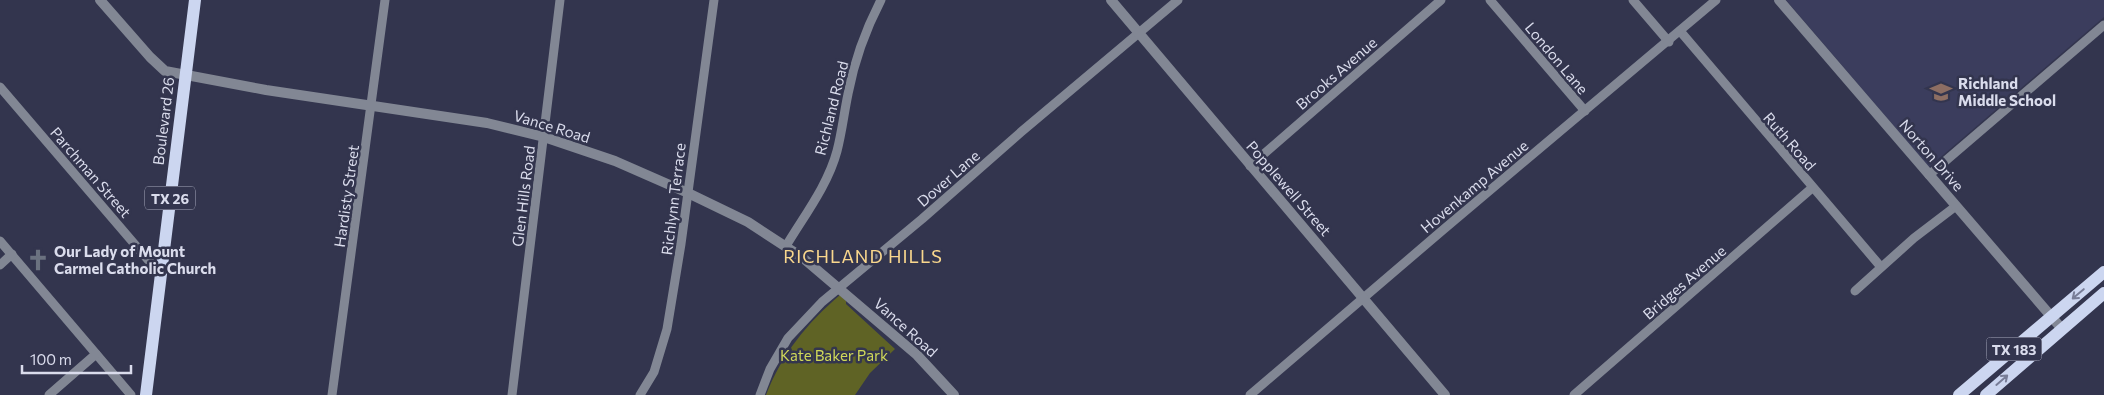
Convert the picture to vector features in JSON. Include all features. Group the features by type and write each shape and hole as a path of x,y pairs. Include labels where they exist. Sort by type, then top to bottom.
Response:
{"main road":[{"name":"Boulevard 26","path":"146,395 195,0"},
{"name":"TX 183","path":"1959,395 2104,272"},
{"name":"TX 183","path":"1986,395 2104,293"}],"street":[{"name":"Vance Road","path":"100,0 165,71 266,90 372,104 487,123 544,137 615,162 688,193 748,222 786,246 917,355 954,395"},
{"name":"Hardisty Street","path":"332,395 385,0"},
{"name":"Glen Hills Road","path":"512,395 560,0"},
{"name":"Richlynn Terrace","path":"640,395 654,372 667,329 688,193 714,0"},
{"name":"Richland Road","path":"786,246 818,192 837,152 853,75 865,33 881,0"},
{"name":"Popplewell Street","path":"1111,0 1445,395"},
{"name":"Dover Lane","path":"760,395 770,369 788,338 822,302 1178,0"},
{"name":"Brooks Avenue","path":"1250,166 1441,0"},
{"name":"London Lane","path":"1490,0 1585,111"},
{"path":"1633,0 1669,42"},
{"name":"Hovenkamp Avenue","path":"1250,395 1669,42 1716,0"},
{"name":"Norton Drive","path":"1779,0 2062,329"},
{"path":"1929,175 2104,25"},
{"name":"Ruth Road","path":"1680,32 1881,267"},
{"name":"Parchman Street","path":"0,87 161,275"},
{"name":"Bridges Avenue","path":"1574,395 1812,188"},
{"path":"1855,291 1881,267 1956,206"},
{"path":"0,241 130,395"},
{"path":"0,265 12,254"},
{"path":"49,395 96,354"}],"shaded area":[{"name":"Richland Middle School","path":"1786,0 2104,0 2104,17 1929,167"}],"green space":[{"name":"Kate Baker Park","path":"840,295 846,301 846,304 895,349 870,373 855,395 766,395 772,380 797,340 806,328"}],"place":[{"name":"Richland Middle School","path":"1941,92"},
{"name":"Our Lady of Mount Carmel Catholic Church","path":"38,260"}],"district":[{"name":"RICHLAND HILLS","path":"863,256"}]}
